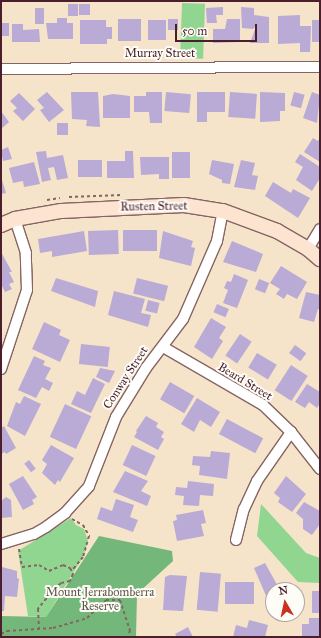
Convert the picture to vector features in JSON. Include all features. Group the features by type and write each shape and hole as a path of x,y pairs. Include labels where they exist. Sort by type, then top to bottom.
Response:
{"street":[{"name":"Murray Street","path":"1,69 320,67"},
{"name":"Rusten Street","path":"1,225 15,219 61,211 138,206 184,205 223,212 277,231 308,248 320,259"},
{"name":"Conway Street","path":"1,544 17,540 46,527 65,513 89,486 116,417 143,373 184,319 217,241 223,212"},
{"path":"1,369 28,290 27,259 15,219"},
{"path":"308,248 320,228"},
{"name":"Beard Street","path":"163,347 222,384 263,405 291,432 320,469"},
{"path":"236,540 244,509 257,481 291,432"}],"path":[{"path":"39,629 38,609 54,589 61,583 70,582 72,570 82,557 89,536 83,525 76,523 65,513"},
{"path":"17,540 22,566 39,565 49,571 64,565 72,570"},
{"path":"1,634 7,631 53,628 87,618 106,600 120,600 130,630 128,637"}],"green space":[{"path":"182,3 205,4 203,59 180,58"},
{"path":"261,504 306,553 320,558 320,583 298,582 257,536"},
{"path":"71,518 76,525 84,529 88,541 83,557 46,617 28,616 18,551"},
{"name":"Mount Jerrabomberra Reserve","path":"99,536 172,551 173,561 137,594 136,637 1,637 1,616 46,617"}],"building":[{"path":"68,4 78,4 78,16 68,16"},
{"path":"79,4 90,4 90,15 79,15"},
{"path":"223,7 223,15 216,15 217,23 207,23 206,8"},
{"path":"241,7 254,8 254,15 269,17 269,43 250,43 256,26 253,29 242,28"},
{"path":"35,8 44,8 44,24 35,24"},
{"path":"300,15 300,26 311,26 310,52 300,52 300,43 278,44 278,16"},
{"path":"57,18 67,18 67,23 73,23 73,39 48,39 46,23 57,23"},
{"path":"118,19 141,19 141,41 118,41"},
{"path":"168,19 178,19 178,30 168,30"},
{"path":"227,19 240,19 240,42 213,43 213,29 225,29"},
{"path":"80,20 106,20 106,27 112,27 112,39 107,39 107,44 80,44"},
{"path":"148,20 166,20 166,40 148,40"},
{"path":"312,20 320,20 320,42 312,42"},
{"path":"1,23 9,23 9,36 1,36"},
{"path":"12,24 23,24 23,30 39,29 40,42 12,42"},
{"path":"47,92 64,110 49,122 40,110 44,108 37,100"},
{"path":"71,92 98,92 100,127 86,126 87,120 72,119"},
{"path":"146,92 162,92 162,123 150,123 149,112 134,112 134,96 146,96"},
{"path":"166,92 191,94 189,113 164,111"},
{"path":"197,92 225,92 225,112 207,112 207,122 197,122"},
{"path":"230,92 257,94 255,119 228,117"},
{"path":"260,92 285,93 285,111 280,111 280,121 260,122"},
{"path":"294,92 305,95 301,108 290,106"},
{"path":"312,92 320,95 317,123 303,118"},
{"path":"19,93 35,109 23,121 13,111 17,108 10,101"},
{"path":"113,94 130,96 130,118 103,118 103,96"},
{"path":"1,111 9,122 1,129"},
{"path":"57,123 68,123 68,135 57,135"},
{"path":"320,137 320,162 304,152 313,138 318,141"},
{"path":"8,147 12,159 3,161 1,150"},
{"path":"46,151 47,158 63,155 68,178 57,180 54,167 48,168 51,180 42,182 36,152"},
{"path":"125,151 133,151 134,178 107,178 107,161 125,161"},
{"path":"172,152 190,152 190,178 172,178"},
{"path":"300,154 320,167 320,178 312,191 296,180 303,167 295,162"},
{"path":"140,157 169,157 169,179 159,179 159,174 141,175"},
{"path":"78,160 102,160 102,177 78,177"},
{"path":"212,160 234,164 230,184 222,183 222,180 209,174"},
{"path":"241,160 255,163 252,175 258,176 255,190 234,187"},
{"path":"34,162 40,184 24,187 23,181 13,183 9,168"},
{"path":"1,177 6,193 1,194"},
{"path":"273,182 291,193 293,189 310,198 298,218 265,196"},
{"path":"118,230 119,254 89,255 88,231"},
{"path":"123,230 157,230 157,251 123,251"},
{"path":"84,231 87,251 52,257 52,251 40,253 38,239"},
{"path":"163,231 193,241 191,247 195,248 191,266 159,258"},
{"path":"232,241 263,254 256,272 223,262"},
{"path":"1,252 12,272 9,272 14,282 9,284 12,289 5,292 1,284"},
{"path":"281,266 307,282 297,299 287,294 284,299 276,294 280,289 270,283"},
{"path":"234,274 248,280 237,308 223,303 228,290 224,288 227,281 231,282"},
{"path":"56,278 98,291 95,307 51,291"},
{"path":"137,278 168,286 164,301 133,294"},
{"path":"259,279 269,283 265,293 255,289"},
{"path":"114,291 145,299 141,313 151,315 148,327 108,315"},
{"path":"306,292 320,295 320,309 318,309 314,322 299,318"},
{"path":"148,300 160,303 157,314 145,311"},
{"path":"217,304 229,309 225,317 213,312"},
{"path":"211,318 226,327 219,338 223,341 212,359 194,347"},
{"path":"44,322 61,330 59,335 70,340 60,362 32,349"},
{"path":"240,334 252,342 237,363 225,356"},
{"path":"81,344 110,347 108,367 79,364"},
{"path":"295,345 306,353 300,361 289,353"},
{"path":"257,353 277,365 268,379 248,368"},
{"path":"34,356 45,361 43,365 51,368 45,379 53,383 49,391 42,387 36,398 18,390"},
{"path":"291,365 308,376 291,401 275,390"},
{"path":"100,368 115,371 109,383 96,377"},
{"path":"93,378 105,384 91,413 71,404 77,391 85,395"},
{"path":"170,382 194,396 184,413 160,399"},
{"path":"307,384 320,392 320,403 317,408 309,402 305,408 295,402"},
{"path":"24,396 41,404 25,436 7,426 16,402 20,404"},
{"path":"197,398 220,412 211,427 200,420 194,432 181,424"},
{"path":"65,404 91,416 76,449 50,437"},
{"path":"146,416 158,423 156,427 164,432 161,437 164,439 158,450 134,437 137,432 136,431"},
{"path":"227,419 263,438 255,453 219,434"},
{"path":"4,426 16,448 6,454 5,452 1,454 1,428"},
{"path":"51,445 74,458 60,482 58,480 55,485 42,473 47,464 42,460"},
{"path":"132,445 156,456 146,476 123,465"},
{"path":"211,451 230,453 227,479 199,475 200,466 192,465 193,456 210,457"},
{"path":"29,460 36,469 31,472 24,464"},
{"path":"125,471 148,481 141,491 151,496 147,506 113,492"},
{"path":"23,476 37,497 32,500 34,504 23,510 9,484"},
{"path":"286,476 306,494 292,512 278,502 280,498 274,493"},
{"path":"188,481 214,484 213,496 200,495 199,506 183,505 184,496 175,495 176,487 187,488"},
{"path":"6,497 11,500 12,517 1,518 1,501"},
{"path":"116,499 134,505 130,517 138,520 133,532 97,519 101,507 112,511"},
{"path":"304,502 320,511 320,524 312,535 303,529 303,519 296,513"},
{"path":"203,510 206,523 201,524 204,536 177,541 173,521 177,520 176,515"},
{"path":"265,563 276,582 265,582 265,593 254,568"},
{"path":"2,567 17,571 17,578 19,579 17,597 5,596 4,611 1,611"},
{"path":"200,572 221,574 218,612 197,610"},
{"path":"170,575 187,576 183,611 163,610 165,577"},
{"path":"225,582 254,582 254,604 225,604"},
{"path":"312,591 320,591 320,613 312,613"},
{"path":"309,618 320,618 320,637 302,637 302,624 309,624"},
{"path":"249,620 268,625 265,637 233,637 236,625 247,628"},
{"path":"188,627 193,637 177,637 175,634"}]}
